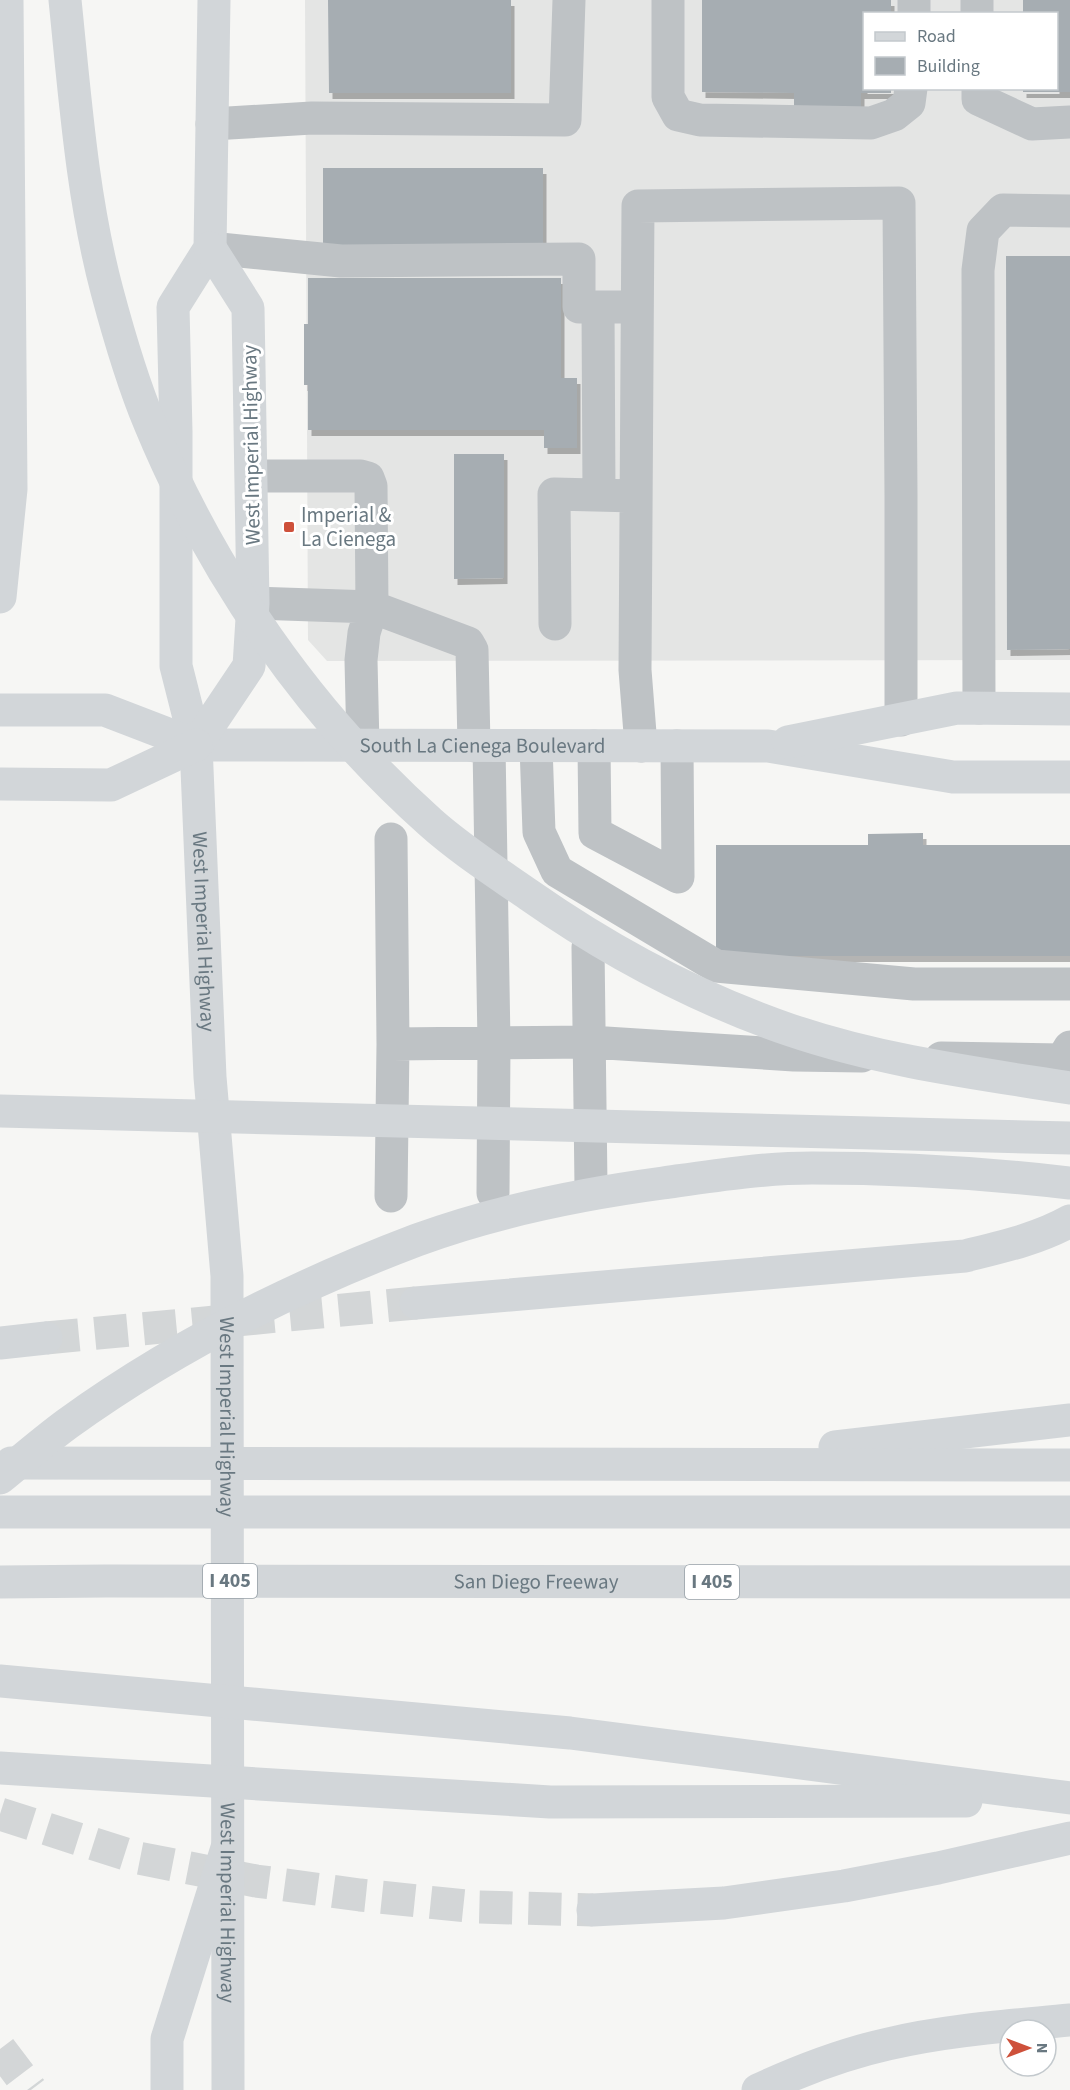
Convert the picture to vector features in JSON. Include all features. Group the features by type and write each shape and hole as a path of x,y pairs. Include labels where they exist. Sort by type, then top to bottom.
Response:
{"main road":[{"path":"0,597 11,489 7,0"},
{"path":"65,0 77,113 92,219 106,287 126,358 149,422 187,505 269,643 374,768 432,825 570,924 643,966 708,998 789,1029 863,1052 933,1067 1070,1088"},
{"path":"210,248 214,0"},
{"name":"West Imperial Highway","path":"196,745 249,666 254,603 248,308 210,248 173,307 176,432 176,666 196,745 210,1077 227,1276 228,2090"},
{"name":"South La Cienega Boulevard","path":"768,746 957,708 1070,709"},
{"name":"South La Cienega Boulevard","path":"0,710 105,710 196,745 768,746 954,777 1070,777"},
{"name":"South La Cienega Boulevard","path":"0,784 111,785 196,745"},
{"path":"0,1112 1070,1138"},
{"path":"0,1478 65,1425 154,1366 208,1334 292,1292 408,1244 489,1218 562,1200 621,1189 737,1173 800,1169 947,1172 1070,1183"},
{"path":"416,1303 966,1256 1012,1244 1070,1221"},
{"path":"0,1343 46,1338"},
{"path":"675,1465 1070,1420"},
{"path":"0,1463 1070,1465"},
{"path":"0,1512 1070,1512"},
{"name":"San Diego Freeway","path":"0,1582 1070,1582"},
{"path":"0,1681 570,1733 1070,1799"},
{"path":"0,1768 550,1802 1070,1799"},
{"path":"593,1910 724,1903 844,1886 938,1868 1070,1838"},
{"path":"167,2090 167,2039 226,1848"},
{"path":"758,2090 828,2062 887,2044 951,2032 1070,2020"}],"lane":[{"path":"212,124 312,118 565,120 569,0"},
{"path":"668,0 668,97 678,115 700,120 871,123 894,115 909,103 911,90"},
{"path":"978,90 978,99 1032,124 1070,122"},
{"path":"641,746 635,670 638,206 899,203 901,720"},
{"path":"979,708 978,270 983,231 1003,210 1070,211"},
{"path":"210,248 341,261 579,259 579,307 636,307"},
{"path":"598,308 599,495"},
{"path":"252,476 361,476 368,478 371,486 372,607 364,633 361,660 363,746"},
{"path":"555,624 554,494 636,496"},
{"path":"254,603 372,607 468,643 472,650 481,746 494,1043 492,1192"},
{"path":"536,746 539,832 557,871 716,966 914,984 1070,984"},
{"path":"594,746 595,833 678,877 677,746"},
{"path":"391,839 393,1044 391,1196"},
{"path":"588,948 591,1186"},
{"path":"393,1044 590,1042 794,1055 1062,1060 1070,1047"}],"shaded area":[{"path":"305,0 1070,0 1070,660 327,661 308,640"}],"building":[{"path":"328,0 511,0 511,93 329,93"},
{"path":"702,0 891,0 891,12 863,12 863,90 891,90 891,93 861,93 861,108 794,108 794,93 702,92"},
{"path":"1023,0 1070,0 1070,92 1023,92 1023,90 1058,90 1058,12 1023,12"},
{"path":"323,168 543,168 543,246 323,246"},
{"path":"1006,256 1070,256 1070,649 1007,650"},
{"path":"308,278 561,278 561,378 577,378 577,448 544,448 544,430 308,430 308,385 304,385 304,324 308,324"},
{"path":"454,454 504,454 504,578 454,579"},
{"path":"923,833 923,845 1070,845 1070,956 716,956 716,845 868,845 868,834"}],"tunnel":[{"path":"46,1338 416,1303"},
{"path":"0,1814 138,1858 256,1881 476,1907 593,1910"},
{"path":"0,2049 31,2090"}],"place":[{"name":"Imperial & La Cienega","path":"289,527"}]}
